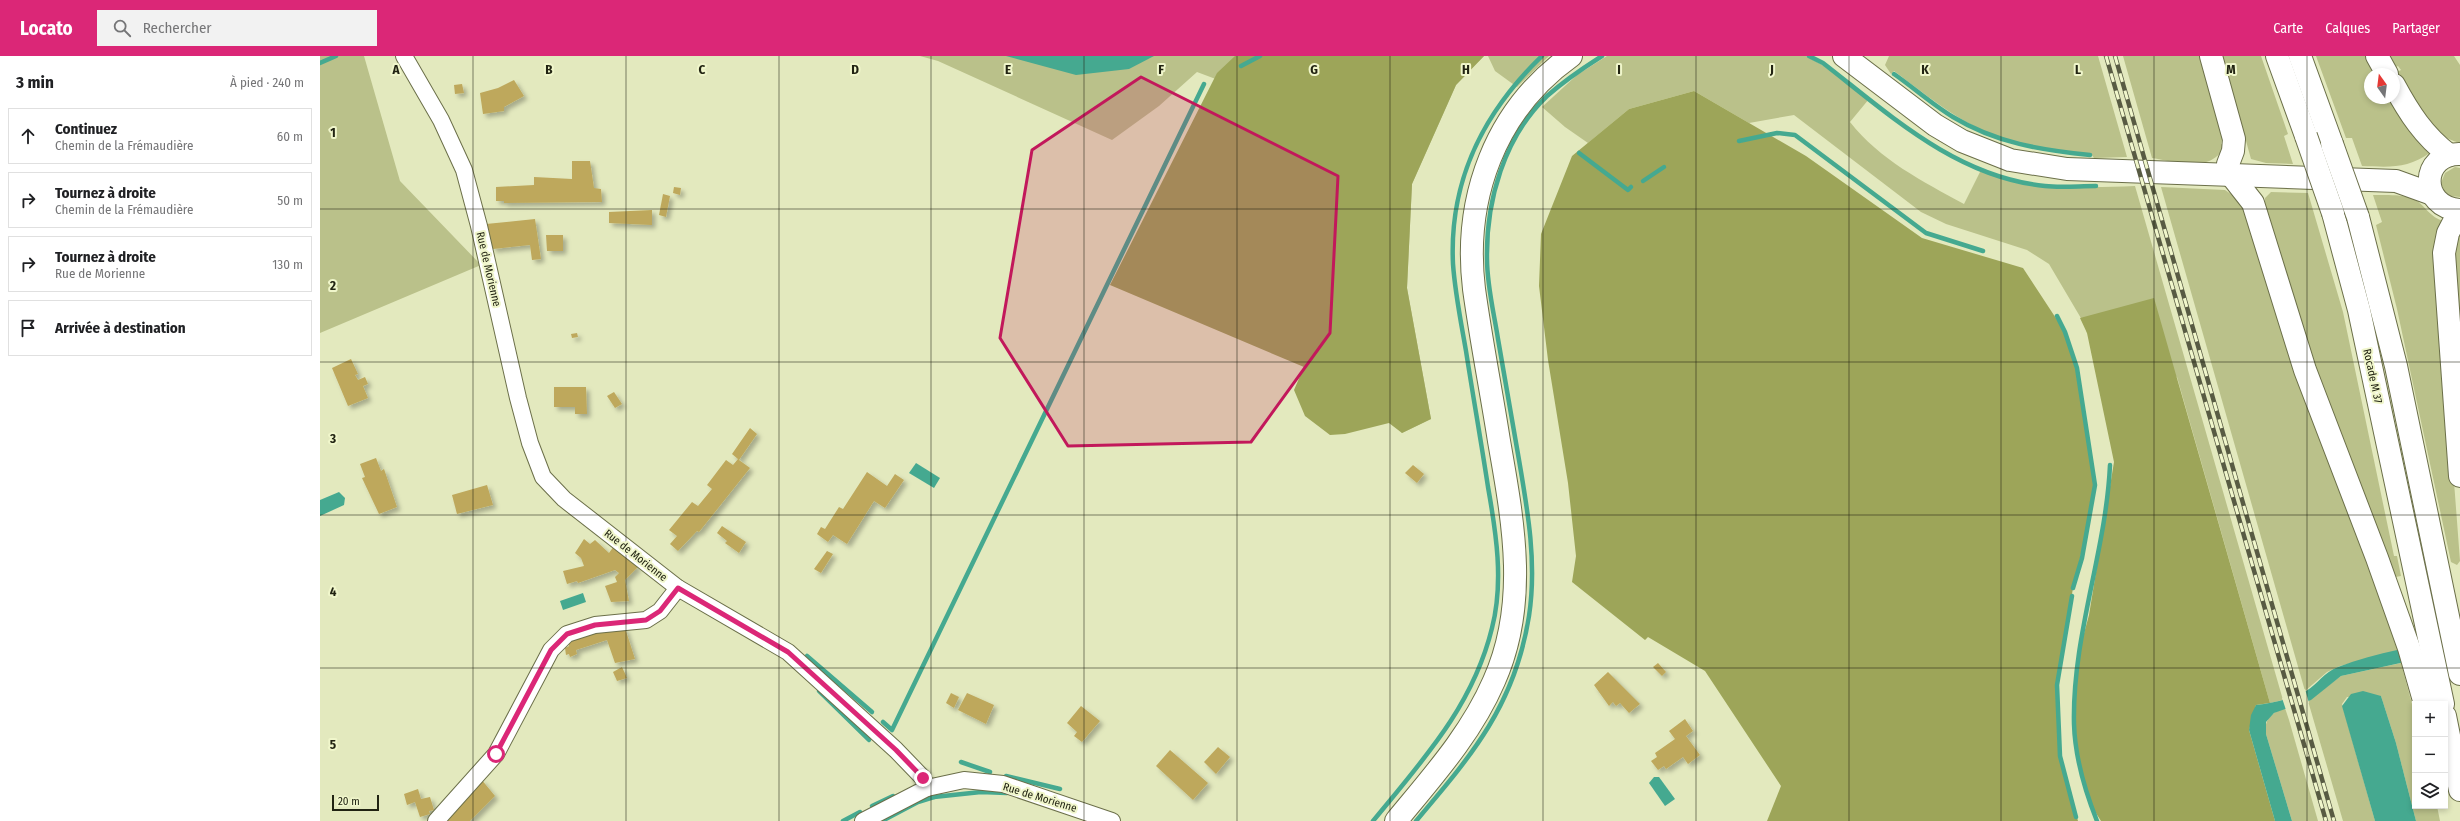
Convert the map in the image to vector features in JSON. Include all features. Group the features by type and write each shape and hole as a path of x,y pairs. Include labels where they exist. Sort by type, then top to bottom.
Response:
{"main road":[{"path":"1396,821 1442,765 1473,722 1495,679 1509,635 1516,588 1515,543 1474,289 1471,251 1473,221 1483,174 1501,133 1527,95 1571,56"},
{"path":"1844,56 1935,125 1962,141 2010,160 2067,169 2396,181 2432,194 2443,206 2460,210 2448,233 2444,253 2460,476"},
{"path":"2211,56 2234,139 2233,151 2228,164 2231,175 2253,203 2305,370 2377,558 2421,652 2425,701"},
{"name":"Rocade M 37","path":"2277,56 2333,213 2359,310 2421,652 2442,701"},
{"path":"2300,56 2358,217 2396,366 2460,674"},
{"path":"2377,56 2384,68"},
{"path":"2400,96 2410,114 2431,141 2455,155"},
{"path":"2432,194 2430,177 2433,169 2442,158 2455,155"},
{"path":"2396,181 2433,169"},
{"path":"2448,731 2460,790"},
{"path":"2448,783 2460,801"}],"street":[{"name":"Rue de Morienne","path":"404,56 441,120 464,170 479,226 518,398 530,443 543,477 564,499 678,588 788,652 896,750 923,778 927,788 964,780 1003,784 1112,821"},
{"path":"436,821 496,754 551,650 567,634 595,625 646,620 660,611 678,588"},
{"path":"863,821 927,788"}],"highlighted area":[{"path":"1141,77 1338,176 1330,333 1251,442 1068,446 1000,338 1032,150"}],"green space":[{"path":"320,56 364,56 400,181 481,265 320,333"},
{"path":"920,56 1484,56 1456,85 1412,184 1407,288 1431,419 1402,433 1221,81 1197,72 1159,106 1112,140 938,61"},
{"path":"1235,56 1484,56 1456,85 1412,184 1407,288 1431,419 1402,433 1389,423 1345,434 1330,435 1305,416 1294,390 1304,367 1110,285 1217,73"},
{"path":"1488,56 1549,56 1517,87 1495,71"},
{"path":"1607,56 1806,56 1824,66 1869,99 1850,122 1875,148 1902,169 1964,204 1981,170 2020,181 2058,186 2135,186 2283,700 2270,703 2177,377 2087,333 2085,325 2049,264 2027,250 1946,224 1921,212 1794,115 1749,123 1694,91 1629,109 1588,143 1565,127 1542,107 1577,75"},
{"path":"1889,56 2098,56 2127,157 2094,158 2091,154 2029,146 1993,135 1948,111 1894,71 1891,74 1885,65"},
{"path":"2123,56 2199,56 2223,134 2221,144 2225,145 2219,154 2212,160 2193,164 2152,158"},
{"path":"2216,56 2261,56 2288,134 2284,136 2293,164 2266,163 2251,159 2246,141 2242,141"},
{"path":"2316,56 2371,56 2378,68 2364,68 2364,104 2398,104 2431,152 2414,162 2398,166 2362,166 2352,138 2346,138"},
{"path":"2387,56 2454,56 2460,65 2460,143 2439,133 2422,115 2400,77 2400,68 2398,66 2394,68"},
{"path":"1694,91 1806,156 1922,238 2023,268 2065,332 2077,368 2095,485 2093,503 2073,588 2057,685 2060,756 2078,821 1767,821 1781,786 1705,671 1648,637 1645,640 1572,582 1576,556 1568,483 1548,360 1539,286 1541,234 1572,156 1629,109"},
{"path":"2455,167 2460,168 2460,197 2450,196 2445,193 2441,183 2445,173"},
{"path":"2161,187 2225,190 2241,201 2397,646 2397,651 2340,666 2327,672 2305,691"},
{"path":"2271,192 2308,193 2343,312 2394,556 2397,556 2401,576 2390,578 2329,416 2265,210 2265,198"},
{"path":"2373,195 2409,197 2414,199 2435,217 2444,221 2439,283 2460,561 2457,565 2451,562 2397,309 2376,225 2382,222"},
{"path":"2460,229 2460,360 2453,258"},
{"path":"2154,298 2270,703 2256,705 2249,730 2275,821 2101,821 2089,802 2083,781 2074,725 2079,652 2089,615 2114,462 2087,333 2080,318"},
{"path":"2401,663 2412,704 2412,805 2396,743 2381,696 2347,697 2342,704 2375,821 2343,821 2308,701 2341,676"},
{"path":"2285,708 2318,821 2292,821 2266,734 2266,724 2270,717"},
{"path":"2413,809 2438,809 2440,821 2416,821"}],"water":[{"path":"1006,56 1154,56 1129,69 1076,75"},
{"path":"916,463 940,478 934,488 909,473"},
{"path":"339,492 345,498 344,505 320,516 320,500"},
{"path":"583,593 586,602 563,610 560,601"},
{"path":"2460,637 2460,650 2341,676 2311,700 2274,713 2266,722 2266,734 2292,821 2275,821 2249,730 2251,715 2256,705 2282,700 2300,694 2310,688 2333,669 2368,657"},
{"path":"2363,691 2381,696 2396,743 2416,821 2375,821 2342,706 2351,694"},
{"path":"1654,777 1659,777 1675,799 1665,806 1649,783"}],"pier":[{"path":"2305,689 2309,703 2286,710 2282,698"}],"building":[{"path":"514,80 524,96 504,107 504,111 483,114 480,93 498,88"},
{"path":"462,84 464,93 455,94 454,85"},
{"path":"572,161 590,161 594,188 601,189 602,202 504,203 504,201 496,201 496,187 534,185 534,177 572,179"},
{"path":"674,187 681,188 680,195 673,193"},
{"path":"663,194 670,196 666,217 659,215"},
{"path":"652,210 652,225 609,223 609,212"},
{"path":"535,219 541,259 532,260 530,245 493,249 486,224"},
{"path":"546,235 563,235 563,251 547,251"},
{"path":"577,333 578,337 572,338 571,334"},
{"path":"351,359 358,374 355,375 358,380 365,377 368,384 363,386 368,398 348,406 332,368"},
{"path":"554,387 586,387 587,414 575,414 575,407 554,407"},
{"path":"614,392 622,404 615,408 607,396"},
{"path":"750,428 757,434 739,460 750,468 699,532 697,531 678,551 670,544 677,536 669,530 692,502 698,506 712,489 707,485 726,460 733,465 738,459 732,454"},
{"path":"376,458 381,471 384,469 397,507 379,514 362,478 365,477 360,464"},
{"path":"1413,465 1424,474 1417,483 1405,473"},
{"path":"867,472 887,486 895,474 904,480 885,508 874,501 847,544 833,535 828,542 817,534 821,527 825,529 839,507 843,509"},
{"path":"487,485 493,505 457,514 452,495"},
{"path":"722,526 746,542 739,553 725,543 727,541 717,533"},
{"path":"584,539 590,544 595,540 609,553 614,546 638,567 625,580 629,601 611,602 605,586 617,582 615,577 619,573 615,570 578,583 577,581 567,584 563,571 584,566 581,558 575,553"},
{"path":"827,551 833,554 821,573 814,569"},
{"path":"625,628 635,659 615,663 607,640 576,650 577,654 570,657 569,654 566,655 565,648 569,646 568,640 593,630"},
{"path":"1658,663 1666,672 1662,676 1653,667"},
{"path":"622,667 627,678 617,681 613,672"},
{"path":"1608,672 1640,704 1629,713 1620,703 1616,706 1613,702 1609,706 1594,685"},
{"path":"951,693 959,697 954,708 946,703"},
{"path":"967,693 994,705 986,724 958,710"},
{"path":"1081,706 1100,721 1082,742 1074,736 1077,732 1067,723"},
{"path":"1685,719 1693,731 1686,736 1700,755 1688,764 1683,757 1666,769 1664,766 1658,770 1651,761 1657,757 1655,753 1675,739 1669,731"},
{"path":"1218,747 1230,757 1216,774 1204,762"},
{"path":"1170,750 1208,783 1193,800 1156,766"},
{"path":"481,779 495,796 470,821 443,821"},
{"path":"418,789 421,799 430,797 434,810 429,811 430,814 420,817 415,802 407,805 404,794"}],"waterway":[{"path":"320,63 336,56"},
{"path":"1241,66 1260,56"},
{"path":"1373,821 1428,754 1459,707 1483,656 1496,611 1498,593 1498,557 1496,539 1457,297 1453,264 1453,233 1457,204 1464,176 1474,150 1487,125 1503,101 1521,78 1542,56"},
{"path":"1416,821 1473,751 1502,703 1522,648 1529,616 1532,558 1528,518 1487,269 1490,215 1494,193 1500,171 1509,150 1519,131 1532,112 1560,85 1602,56"},
{"path":"1809,56 1823,63 1873,103 1926,141 1953,157 1982,170 2013,180 2045,186 2096,186"},
{"path":"1894,74 1931,102 1969,126 2019,144 2054,151 2090,155"},
{"path":"883,722 892,730 1204,84"},
{"path":"1739,141 1777,133 1795,135 1926,233 1983,251"},
{"path":"1579,153 1628,190 1631,187"},
{"path":"1643,181 1664,167"},
{"path":"2057,316 2065,332 2077,368 2095,485 2082,558 2073,588"},
{"path":"2097,821 2088,798 2076,749 2074,724 2075,691 2083,626 2102,530 2110,465"},
{"path":"2072,596 2057,685 2060,756 2076,817"},
{"path":"807,656 872,712"},
{"path":"819,691 869,740"},
{"path":"961,762 990,772"},
{"path":"1006,776 1060,789"},
{"path":"934,797 981,792 1007,793"},
{"path":"882,821 918,802 934,797 934,795"},
{"path":"872,806 893,796"},
{"path":"843,821 860,812"}],"railway":[{"path":"2106,56 2326,821"},
{"path":"2115,56 2334,821"}],"route":[{"path":"496,754 551,650 567,634 595,625 646,620 660,611 678,588 788,652 896,750 923,778"}]}
